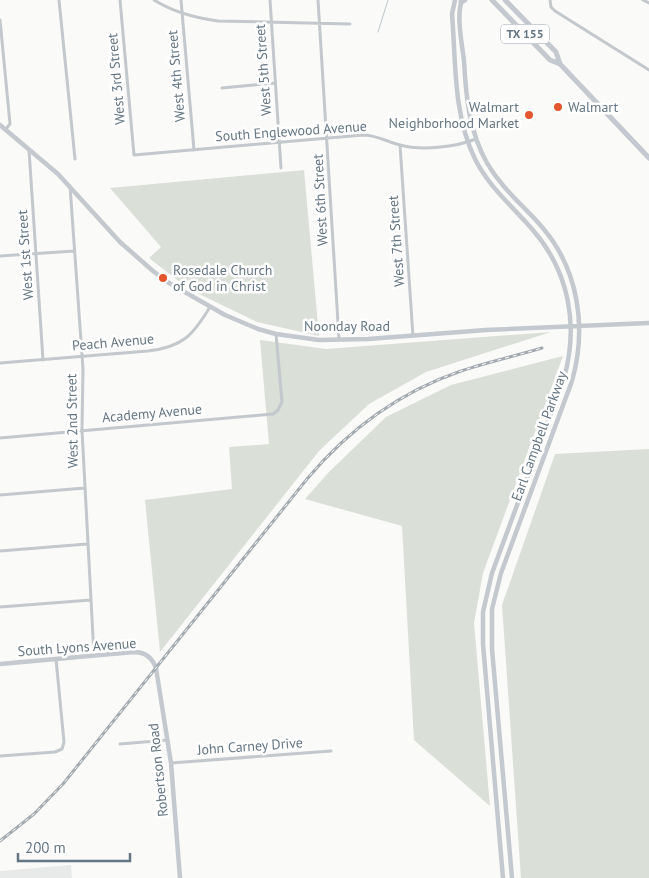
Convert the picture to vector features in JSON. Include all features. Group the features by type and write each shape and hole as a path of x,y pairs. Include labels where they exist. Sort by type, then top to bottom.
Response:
{"main road":[{"name":"Earl Campbell Parkway","path":"455,0 452,14 458,98 461,119 468,142 490,184 545,246 559,271 568,300 571,326 570,351 564,378 492,574 484,603 482,631 503,878"},
{"name":"TX 155","path":"492,0 550,60 560,64 649,158"},
{"name":"TX 155","path":"505,0 556,52 560,64"},
{"name":"Earl Campbell Parkway","path":"463,1 460,11 466,97 476,139 487,162 500,182 553,241 568,271 576,295 580,325 578,352 572,381 499,578 493,603 491,631 512,878"},
{"path":"454,45 462,45"},
{"path":"456,62 464,61"},
{"path":"456,72 464,71"},
{"path":"458,98 466,97"},
{"name":"Noonday Road","path":"0,125 46,163 70,186 86,207 134,256 169,283 241,322 276,334 320,340 413,336 477,330 649,323"},
{"path":"528,225 534,218"},
{"path":"482,631 491,631"},
{"name":"South Lyons Avenue","path":"0,664 138,652 146,655 153,661"},
{"name":"Robertson Road","path":"153,661 156,668 168,740 180,878"}],"street":[{"path":"59,0 75,159"},
{"name":"West 3rd Street","path":"120,0 134,155"},
{"path":"154,0 170,9 218,21 350,24"},
{"name":"West 4th Street","path":"180,0 194,150"},
{"name":"West 5th Street","path":"270,0 281,168"},
{"name":"West 6th Street","path":"318,0 339,339"},
{"path":"550,0 551,7 555,11 649,70"},
{"path":"644,0 649,3"},
{"path":"0,20 10,124 6,130"},
{"path":"222,88 275,83"},
{"name":"South Englewood Avenue","path":"134,155 371,135 400,146 417,148 456,145 476,139"},
{"name":"West 7th Street","path":"400,146 413,336"},
{"name":"West 1st Street","path":"28,149 43,360"},
{"name":"West 2nd Street","path":"70,186 82,356 82,430 94,656"},
{"path":"0,256 74,251"},
{"name":"Peach Avenue","path":"0,363 158,350 179,344 199,325 210,306"},
{"name":"Academy Avenue","path":"0,438 269,415 276,412 282,402 276,334"},
{"path":"0,495 85,488"},
{"path":"0,551 87,544"},
{"path":"0,607 91,600"},
{"path":"0,756 58,751 62,749 64,742 56,659"},
{"path":"120,744 168,740"},
{"name":"John Carney Drive","path":"170,763 332,751"}],"shaded area":[{"path":"304,170 319,336 257,322 189,289 149,258 161,247 110,188"},
{"path":"551,332 426,372 369,404 319,451 160,652 145,500 232,489 229,447 269,444 260,340 326,349"},
{"path":"563,356 483,573 474,623 490,806 414,740 402,526 305,499 329,472 386,417 451,385"},
{"path":"649,449 649,878 521,878 502,605 555,454"},
{"path":"71,865 72,878 0,878 0,871"}],"waterway":[{"path":"378,32 388,0"}],"railway":[{"path":"0,841 34,814 63,784 307,479 340,444 376,414 417,390 461,371 542,348"}],"place":[{"name":"Walmart","path":"558,107"},
{"name":"Walmart Neighborhood Market","path":"529,115"},
{"name":"Rosedale Church of God in Christ","path":"163,278"}]}
